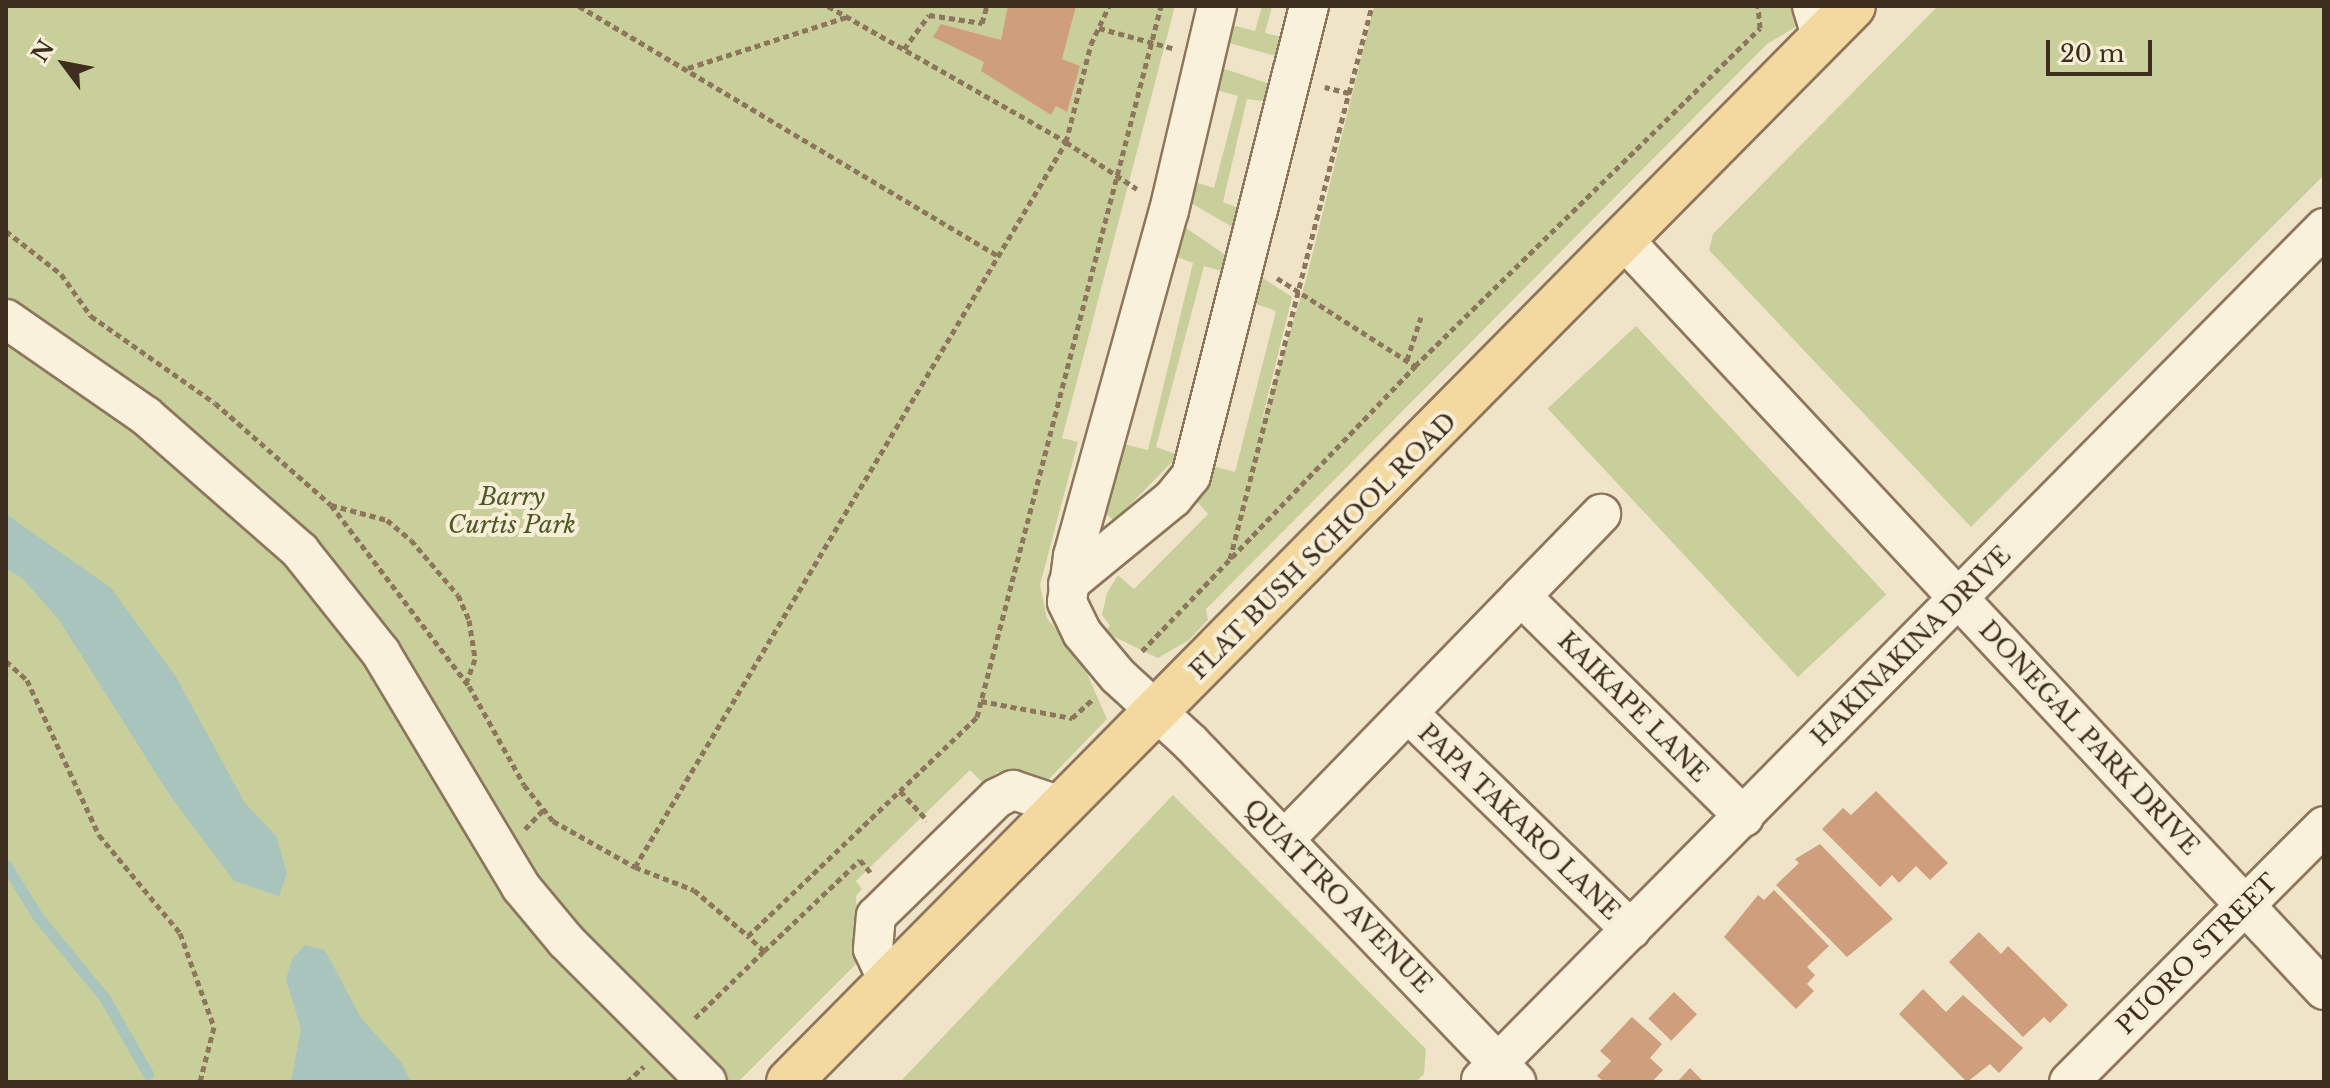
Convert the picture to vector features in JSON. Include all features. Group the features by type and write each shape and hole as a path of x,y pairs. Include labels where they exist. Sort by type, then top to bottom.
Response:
{"main road":[{"name":"FLAT BUSH SCHOOL ROAD","path":"789,1082 887,979 1159,712 1624,240 1817,22 1853,6"}],"street":[{"path":"1068,584 1169,210 1217,6"},
{"path":"1068,584 1173,498 1191,476 1309,6"},
{"name":"HAKINAKINA DRIVE","path":"1497,1076 1631,930 2324,228"},
{"name":"DONEGAL PARK DRIVE","path":"1624,240 2324,990"},
{"path":"6,319 66,364 146,416 300,551 381,653 521,887 566,941 707,1082"},
{"path":"6,340 66,364"},
{"path":"1284,840 1601,514"},
{"name":"QUATTRO AVENUE","path":"1068,584 1070,613 1118,676 1159,712 1284,840 1497,1076"},
{"name":"KAIKAPE LANE","path":"1521,596 1744,817"},
{"name":"PAPA TAKARO LANE","path":"1408,713 1631,930"},
{"path":"887,979 873,949 871,930 876,916 997,798 1013,790 1064,807"},
{"name":"PUORO STREET","path":"2069,1082 2324,826"}],"path":[{"path":"579,6 999,256"},
{"path":"828,6 1066,142 1169,210"},
{"path":"904,49 929,15 982,23 987,6"},
{"path":"635,867 1066,142 1091,44 1109,6"},
{"path":"748,936 977,717 1161,6"},
{"path":"1349,93 1372,6"},
{"path":"981,701 1072,718 1118,676 1415,366 1760,28 1758,6"},
{"path":"687,68 847,17"},
{"path":"6,231 61,274 91,316 215,403 331,505 467,682 524,785 553,821 635,867 694,890 764,951"},
{"path":"1245,258 1415,366"},
{"path":"1230,559 1297,290"},
{"path":"1407,360 1421,317"},
{"path":"331,505 387,520 411,540 458,595 469,620 475,659 467,682"},
{"path":"6,661 27,680 99,835 180,933 214,1027 200,1082"},
{"path":"900,791 922,814"},
{"path":"519,835 544,809"},
{"path":"627,1082 860,860 893,900"}],"green space":[{"name":"Barry Curtis Park","path":"6,6 1175,6 1062,438 1078,442 1040,585 1047,618 1081,660 1107,719 1049,779 997,772 984,784 970,770 856,881 862,889 856,896 859,961 738,1082 6,1082"},
{"path":"1262,6 1272,6 1265,33 1287,38 1283,58 1229,43 1232,25 1255,31"},
{"path":"1374,6 1799,6 1802,23 1767,44 1206,609 1208,620 1189,640 1158,658 1104,632 1110,626 1102,615 1107,593 1118,575 1134,589 1208,514 1195,499 1213,466 1235,472 1276,311 1256,304 1261,277 1292,297 1260,428 1306,280"},
{"path":"1938,6 2324,6 2324,175 1971,527 1709,250 1713,234"},
{"path":"1222,68 1276,86 1271,102 1247,99 1223,202 1242,209 1234,228 1191,203 1195,182 1214,188 1238,96 1216,90"},
{"path":"1183,226 1230,258 1225,272 1204,266 1156,447 1179,455 1114,521 1106,514 1123,444 1148,450 1193,263 1174,256"},
{"path":"1636,326 1886,594 1798,677 1548,409"},
{"path":"1173,795 1426,1049 1424,1074 1416,1082 900,1082"}],"water":[{"path":"6,514 111,588 176,677 245,803 276,836 287,873 279,896 234,881 171,797 59,620 22,578 6,569"},
{"path":"305,945 325,950 361,1018 401,1062 411,1082 291,1082 301,1029 286,979 292,959"}],"building":[{"path":"1008,6 1076,6 1062,59 1080,66 1067,112 1056,106 1051,115 981,71 984,62 933,37 941,24 1001,40"},
{"path":"1876,791 1948,863 1930,880 1916,866 1899,883 1892,875 1880,887 1822,829 1843,808 1851,815"},
{"path":"1820,844 1893,919 1847,957 1776,885 1799,863 1795,859"},
{"path":"1774,890 1829,946 1807,967 1815,975 1807,984 1814,991 1796,1009 1724,937 1758,895 1764,900"},
{"path":"1979,932 2001,954 2008,946 2068,1005 2050,1023 2044,1017 2023,1037 1949,962"},
{"path":"1923,989 1946,1012 1963,995 2023,1048 1999,1073 1990,1064 1967,1082 1899,1014"},
{"path":"1674,992 1697,1014 1671,1041 1648,1019"},
{"path":"1632,1017 1662,1044 1650,1058 1663,1070 1652,1082 1604,1082 1597,1076 1611,1061 1600,1051"},
{"path":"1690,1068 1704,1082 1677,1082"}],"waterway":[{"path":"6,865 38,917 104,997 148,1074"}]}
